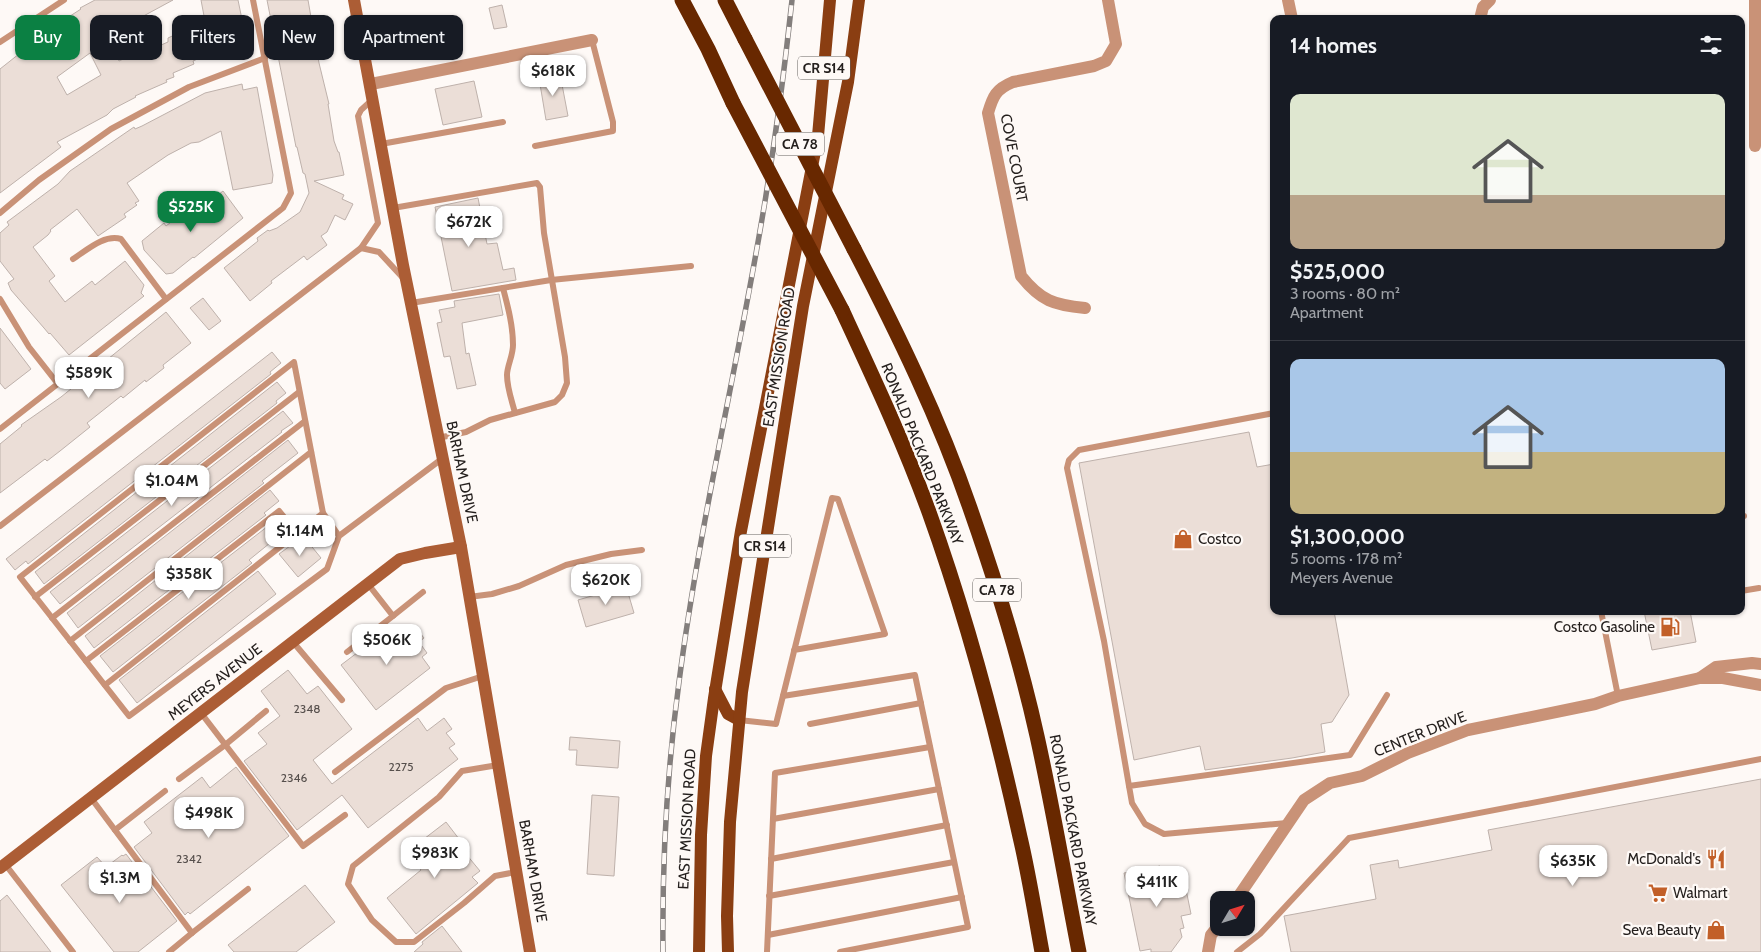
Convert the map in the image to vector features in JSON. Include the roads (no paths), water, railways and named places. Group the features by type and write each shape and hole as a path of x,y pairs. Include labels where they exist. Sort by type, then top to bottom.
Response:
{"highway":[{"path":"676,0 708,49"},
{"name":"RONALD PACKARD PARKWAY","path":"682,0 708,49 733,103 842,310 906,452 929,512 969,633 986,697 1020,838 1042,952"},
{"name":"RONALD PACKARD PARKWAY","path":"725,0 891,320 917,377 966,498 991,571 1036,735 1079,952"}],"main road":[{"name":"EAST MISSION ROAD","path":"699,952 701,835 706,756 715,688 740,531 818,136 830,0"},
{"name":"EAST MISSION ROAD","path":"728,952 727,916 730,822 739,720 751,628 801,315 848,82 858,0"},
{"path":"715,688 728,714 739,720"}],"street":[{"name":"BARHAM DRIVE","path":"354,0 407,283 461,547 530,952"},
{"name":"COVE COURT","path":"1085,308 1064,306 1045,299 1033,291 1021,276 988,113 993,97 1002,87 1013,82 1094,66 1106,61 1116,44 1108,0"},
{"path":"1288,0 1291,15"},
{"path":"1481,15 1483,7 1490,0"},
{"path":"1745,146 1758,147 1756,0"},
{"path":"371,84 592,40"},
{"name":"MEYERS AVENUE","path":"3,866 400,559 461,547"},
{"name":"CENTER DRIVE","path":"1700,678 1716,667 1752,663 1761,664"},
{"name":"CENTER DRIVE","path":"1242,891 1304,800 1330,783 1362,776 1408,753 1468,730 1595,704 1618,696 1700,678 1723,678 1761,685"},
{"path":"1208,952 1212,936"}],"lane":[{"path":"0,42 64,0"},
{"path":"253,0 264,53"},
{"path":"534,146 612,131 613,122 592,40"},
{"path":"0,213 39,180 111,130 189,87 264,58"},
{"path":"0,429 283,208 292,193 265,60"},
{"path":"0,526 362,248 378,223 358,116 361,110 373,100"},
{"path":"382,144 503,122"},
{"path":"393,208 537,183 540,187 544,233 565,357 567,383 562,395 555,402 490,420 466,432 438,438"},
{"path":"73,259 108,238 121,239 166,299"},
{"path":"362,248 379,252 407,283"},
{"path":"411,303 551,280 691,266"},
{"path":"503,288 510,316 513,345 507,381 515,413"},
{"path":"0,299 28,347 58,384"},
{"path":"339,536 322,513 294,362 20,577 129,716 327,569 339,536 442,458"},
{"path":"35,597 299,392"},
{"path":"1270,414 1079,450 1069,460 1067,468 1104,641 1132,803 1145,824 1164,834 1289,823"},
{"path":"52,618 305,421"},
{"path":"70,641 311,452"},
{"path":"739,720 776,724 794,650 832,498 838,499 885,634 794,650"},
{"path":"86,662 279,511 297,534"},
{"path":"105,685 322,513"},
{"path":"470,597 492,594 518,586 566,565 611,554 642,550"},
{"path":"368,584 393,616"},
{"path":"1745,590 1759,588"},
{"path":"347,652 423,592"},
{"path":"1602,615 1618,696"},
{"path":"293,642 342,700"},
{"path":"783,696 916,675 968,927 840,952"},
{"path":"335,772 446,688 483,676"},
{"path":"1129,786 1350,755 1387,696"},
{"path":"810,724 921,703"},
{"path":"179,779 225,745 266,711"},
{"path":"201,713 303,846 345,815"},
{"path":"767,952 775,773 930,747"},
{"path":"1237,952 1260,934 1349,838 1761,759"},
{"path":"498,765 462,771 439,797 353,866 348,884 372,920 396,942 414,942 495,876 516,872"},
{"path":"773,819 939,789"},
{"path":"115,830 165,791"},
{"path":"91,798 192,933"},
{"path":"771,859 947,825"},
{"path":"769,896 954,862"},
{"path":"3,866 73,952"},
{"path":"169,952 248,889"},
{"path":"768,935 962,897"}],"railway":[{"path":"663,952 663,884 666,817 671,749 679,682 707,510 766,197 792,0"}],"place":[{"name":"Costco","path":"1183,539"},
{"name":"Costco Gasoline","path":"1670,627"},
{"name":"McDonald's","path":"1716,859"},
{"name":"Walmart","path":"1658,893"},
{"name":"Seva Beauty","path":"1716,930"}]}
